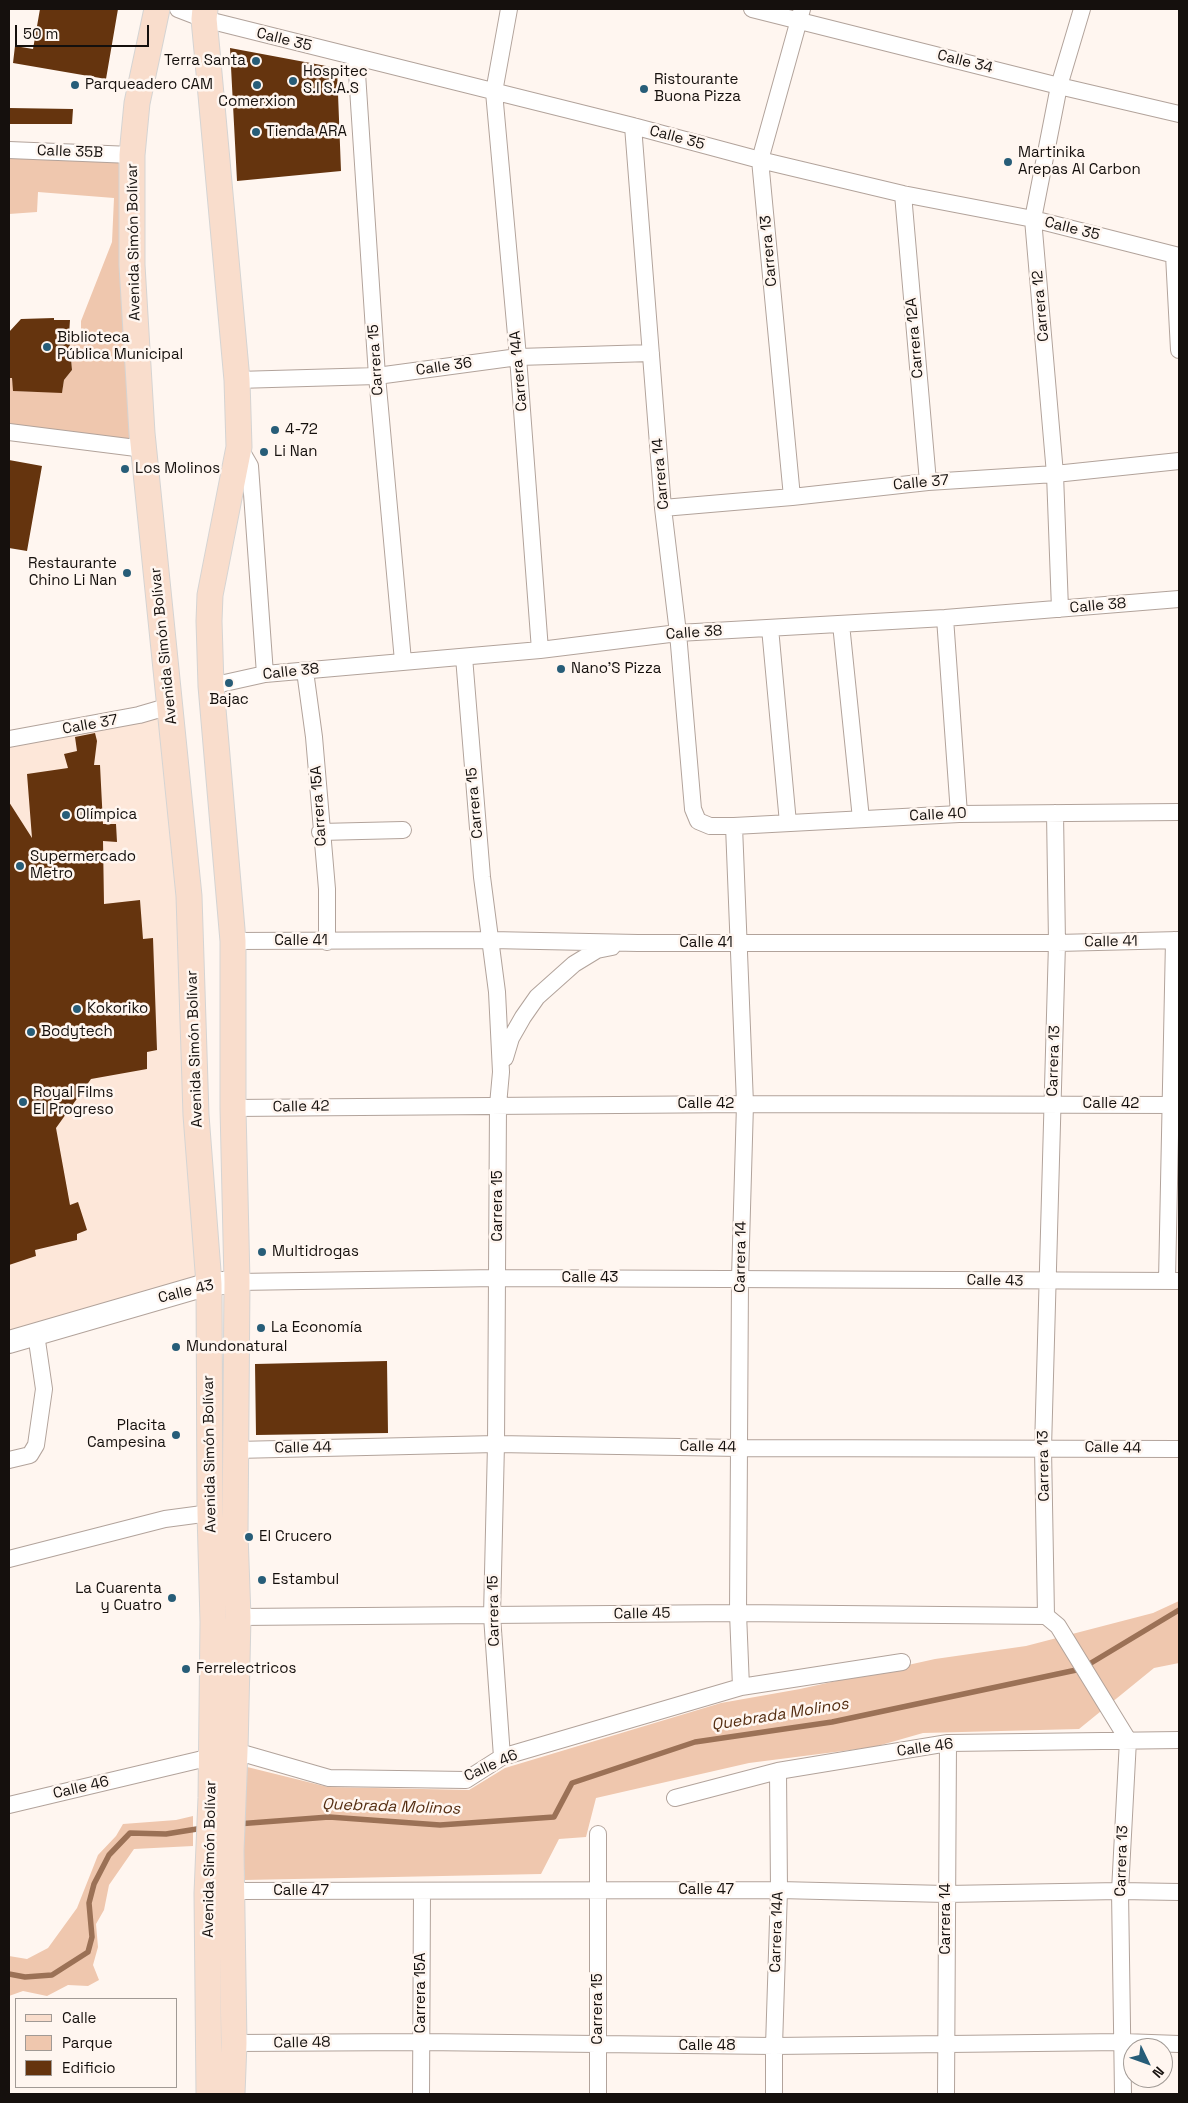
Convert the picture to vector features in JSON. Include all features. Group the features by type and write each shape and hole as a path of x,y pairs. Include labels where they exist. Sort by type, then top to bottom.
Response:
{"main road":[{"name":"Avenida Simón Bolívar","path":"157,9 136,103 132,155 132,265 144,449 189,896 196,1115 209,1284 210,1513 213,1622 212,1757 222,1794"},
{"name":"Avenida Simón Bolívar","path":"205,14 237,380 239,448 210,595 209,621 211,686 233,941 233,1108 237,1282 235,1534 238,1617 235,1752 222,1794 220,1853 208,1893 208,2094"},
{"path":"209,1284 214,1305 236,1450"},
{"name":"Avenida Simón Bolívar","path":"220,1853 232,1891 234,2043 232,2094"}],"street":[{"name":"Calle 35","path":"178,9 205,14 356,58 633,126 760,160 903,194 1033,220 1177,255"},
{"path":"494,92 509,9"},
{"name":"Calle 34","path":"752,9 801,14 1059,86 1179,114"},
{"name":"Carrera 12","path":"1060,609 1056,474 1033,220 1059,86 1082,9"},
{"name":"Carrera 13","path":"792,497 760,160 801,14"},
{"name":"Carrera 15","path":"356,58 377,376 403,661"},
{"name":"Carrera 14A","path":"494,92 518,357 540,650"},
{"name":"Carrera 14","path":"633,126 664,508 678,633 693,810 698,820"},
{"name":"Calle 35B","path":"9,150 132,155"},
{"name":"Carrera 12A","path":"903,194 928,482"},
{"path":"1177,255 1179,350"},
{"name":"Calle 36","path":"237,380 377,376 518,357 651,353"},
{"path":"9,432 144,449"},
{"path":"239,448 250,466 265,674"},
{"name":"Calle 37","path":"664,508 792,497 928,482 1056,474 1179,461"},
{"name":"Calle 38","path":"211,686 265,674 540,650 678,633 945,618 1179,599"},
{"path":"945,618 959,814"},
{"path":"841,624 862,819"},
{"path":"770,628 788,823"},
{"name":"Carrera 15","path":"464,657 480,857 498,992 501,1072 498,1105 496,1444 492,1616 502,1757"},
{"name":"Carrera 15A","path":"304,671 314,737 320,832 327,889 327,942"},
{"name":"Calle 37","path":"9,739 139,716 170,706"},
{"name":"Carrera 13","path":"1046,1616 1044,1448 1057,943 1055,812"},
{"name":"Calle 40","path":"698,820 710,826 734,826 959,814 1179,812"},
{"name":"Carrera 14","path":"734,826 745,1104 740,1278 738,1613 741,1687"},
{"path":"320,832 403,830"},
{"name":"Calle 41","path":"233,941 491,940 638,943 1057,943 1177,940"},
{"path":"1173,1281 1177,940"},
{"path":"501,1072 511,1038 537,997 548,986 574,964 597,950 638,943"},
{"name":"Calle 42","path":"233,1108 745,1104 1175,1105"},
{"name":"Calle 43","path":"9,1342 209,1284 237,1282 497,1278 740,1278 1047,1282 1173,1281"},
{"path":"9,1460 30,1455 36,1445 44,1389 36,1334"},
{"name":"Calle 44","path":"236,1450 496,1444 740,1448 1179,1449"},
{"path":"9,1559 165,1519 210,1513"},
{"name":"Calle 45","path":"238,1617 738,1613 1046,1616"},
{"path":"1046,1616 1058,1626 1128,1740"},
{"name":"Calle 46","path":"235,1752 329,1778 466,1780 502,1757 741,1687 902,1662"},
{"name":"Carrera 13","path":"1123,2042 1120,1891 1128,1740"},
{"name":"Calle 46","path":"676,1798 778,1771 948,1743 1179,1740"},
{"name":"Carrera 14","path":"946,2094 948,1743"},
{"name":"Calle 46","path":"9,1805 212,1757"},
{"name":"Carrera 14A","path":"774,2094 778,1771"},
{"name":"Carrera 15","path":"598,1834 598,2094"},
{"name":"Calle 47","path":"232,1891 778,1890 946,1894 1120,1891 1179,1892"},
{"name":"Carrera 15A","path":"421,2094 422,1892"},
{"name":"Calle 48","path":"234,2043 421,2042 774,2046 1123,2042"}],"shaded area":[{"path":"170,706 209,1284 9,1342 9,739"}],"green space":[{"path":"9,150 132,155 144,449 9,432 9,378 12,378 14,391 62,392 64,380 72,370 69,335 81,334 81,321 112,242 114,198 38,192 37,212 9,214"},
{"path":"1179,1601 1179,1663 1154,1668 1079,1729 923,1733 874,1747 749,1763 596,1798 586,1837 559,1839 541,1874 245,1880 235,1764 328,1787 469,1790 505,1768 721,1703 800,1689 935,1659 1026,1646 1153,1613"},
{"path":"193,1816 193,1846 134,1849 109,1885 104,1910 96,1924 98,1947 93,1965 99,1980 88,1986 68,1985 47,1996 23,1991 9,1996 9,1956 27,1959 48,1948 77,1908 98,1855 116,1836 123,1824 176,1820"}],"building":[{"path":"40,9 118,9 106,79 13,63 15,46 33,49"},
{"path":"230,48 337,68 341,171 237,181"},
{"path":"9,108 73,109 72,124 9,124"},
{"name":"Biblioteca Pública Municipal","path":"54,318 54,320 70,320 69,335 72,370 64,380 62,393 13,391 12,378 9,378 9,332 21,319"},
{"path":"9,460 42,466 27,551 9,548"},
{"path":"95,733 97,741 94,765 100,765 103,824 116,824 117,842 103,841 104,904 140,900 143,939 153,938 157,1050 147,1052 147,1069 91,1079 56,1128 70,1205 78,1202 87,1230 77,1234 77,1240 35,1250 36,1256 9,1265 9,802 32,838 27,774 68,768 64,754 77,751 75,737"},
{"path":"387,1361 388,1433 256,1435 255,1364"}],"waterway":[{"name":"Quebrada Molinos","path":"237,1824 329,1817 440,1825 554,1817 572,1783 695,1742 832,1722 1081,1669 1179,1610"},
{"name":"Quebrada Molinos","path":"9,1974 25,1977 52,1975 88,1952 92,1937 89,1903 94,1884 109,1855 130,1833 166,1834 203,1828"}],"place":[{"name":"Terra Santa","path":"256,61"},
{"name":"Hospitec S.I S.A.S","path":"293,81"},
{"name":"Parqueadero CAM","path":"75,85"},
{"name":"Comerxion","path":"257,85"},
{"name":"Ristourante Buona Pizza","path":"644,89"},
{"name":"Tienda ARA","path":"256,132"},
{"name":"Martinika Arepas Al Carbon","path":"1008,162"},
{"name":"Biblioteca Pública Municipal","path":"47,347"},
{"name":"4-72","path":"275,430"},
{"name":"Li Nan","path":"264,452"},
{"name":"Los Molinos","path":"125,469"},
{"name":"Restaurante Chino Li Nan","path":"127,573"},
{"name":"Nano'S Pizza","path":"561,669"},
{"name":"Bajac","path":"229,683"},
{"name":"Olímpica","path":"66,815"},
{"name":"Supermercado Metro","path":"20,866"},
{"name":"Kokoriko","path":"77,1009"},
{"name":"Bodytech","path":"31,1032"},
{"name":"Royal Films El Progreso","path":"23,1102"},
{"name":"Multidrogas","path":"262,1252"},
{"name":"La Economía","path":"261,1328"},
{"name":"Mundonatural","path":"176,1347"},
{"name":"Placita Campesina","path":"176,1435"},
{"name":"El Crucero","path":"249,1537"},
{"name":"Estambul","path":"262,1580"},
{"name":"La Cuarenta y Cuatro","path":"172,1598"},
{"name":"Ferrelectricos","path":"186,1669"}]}
